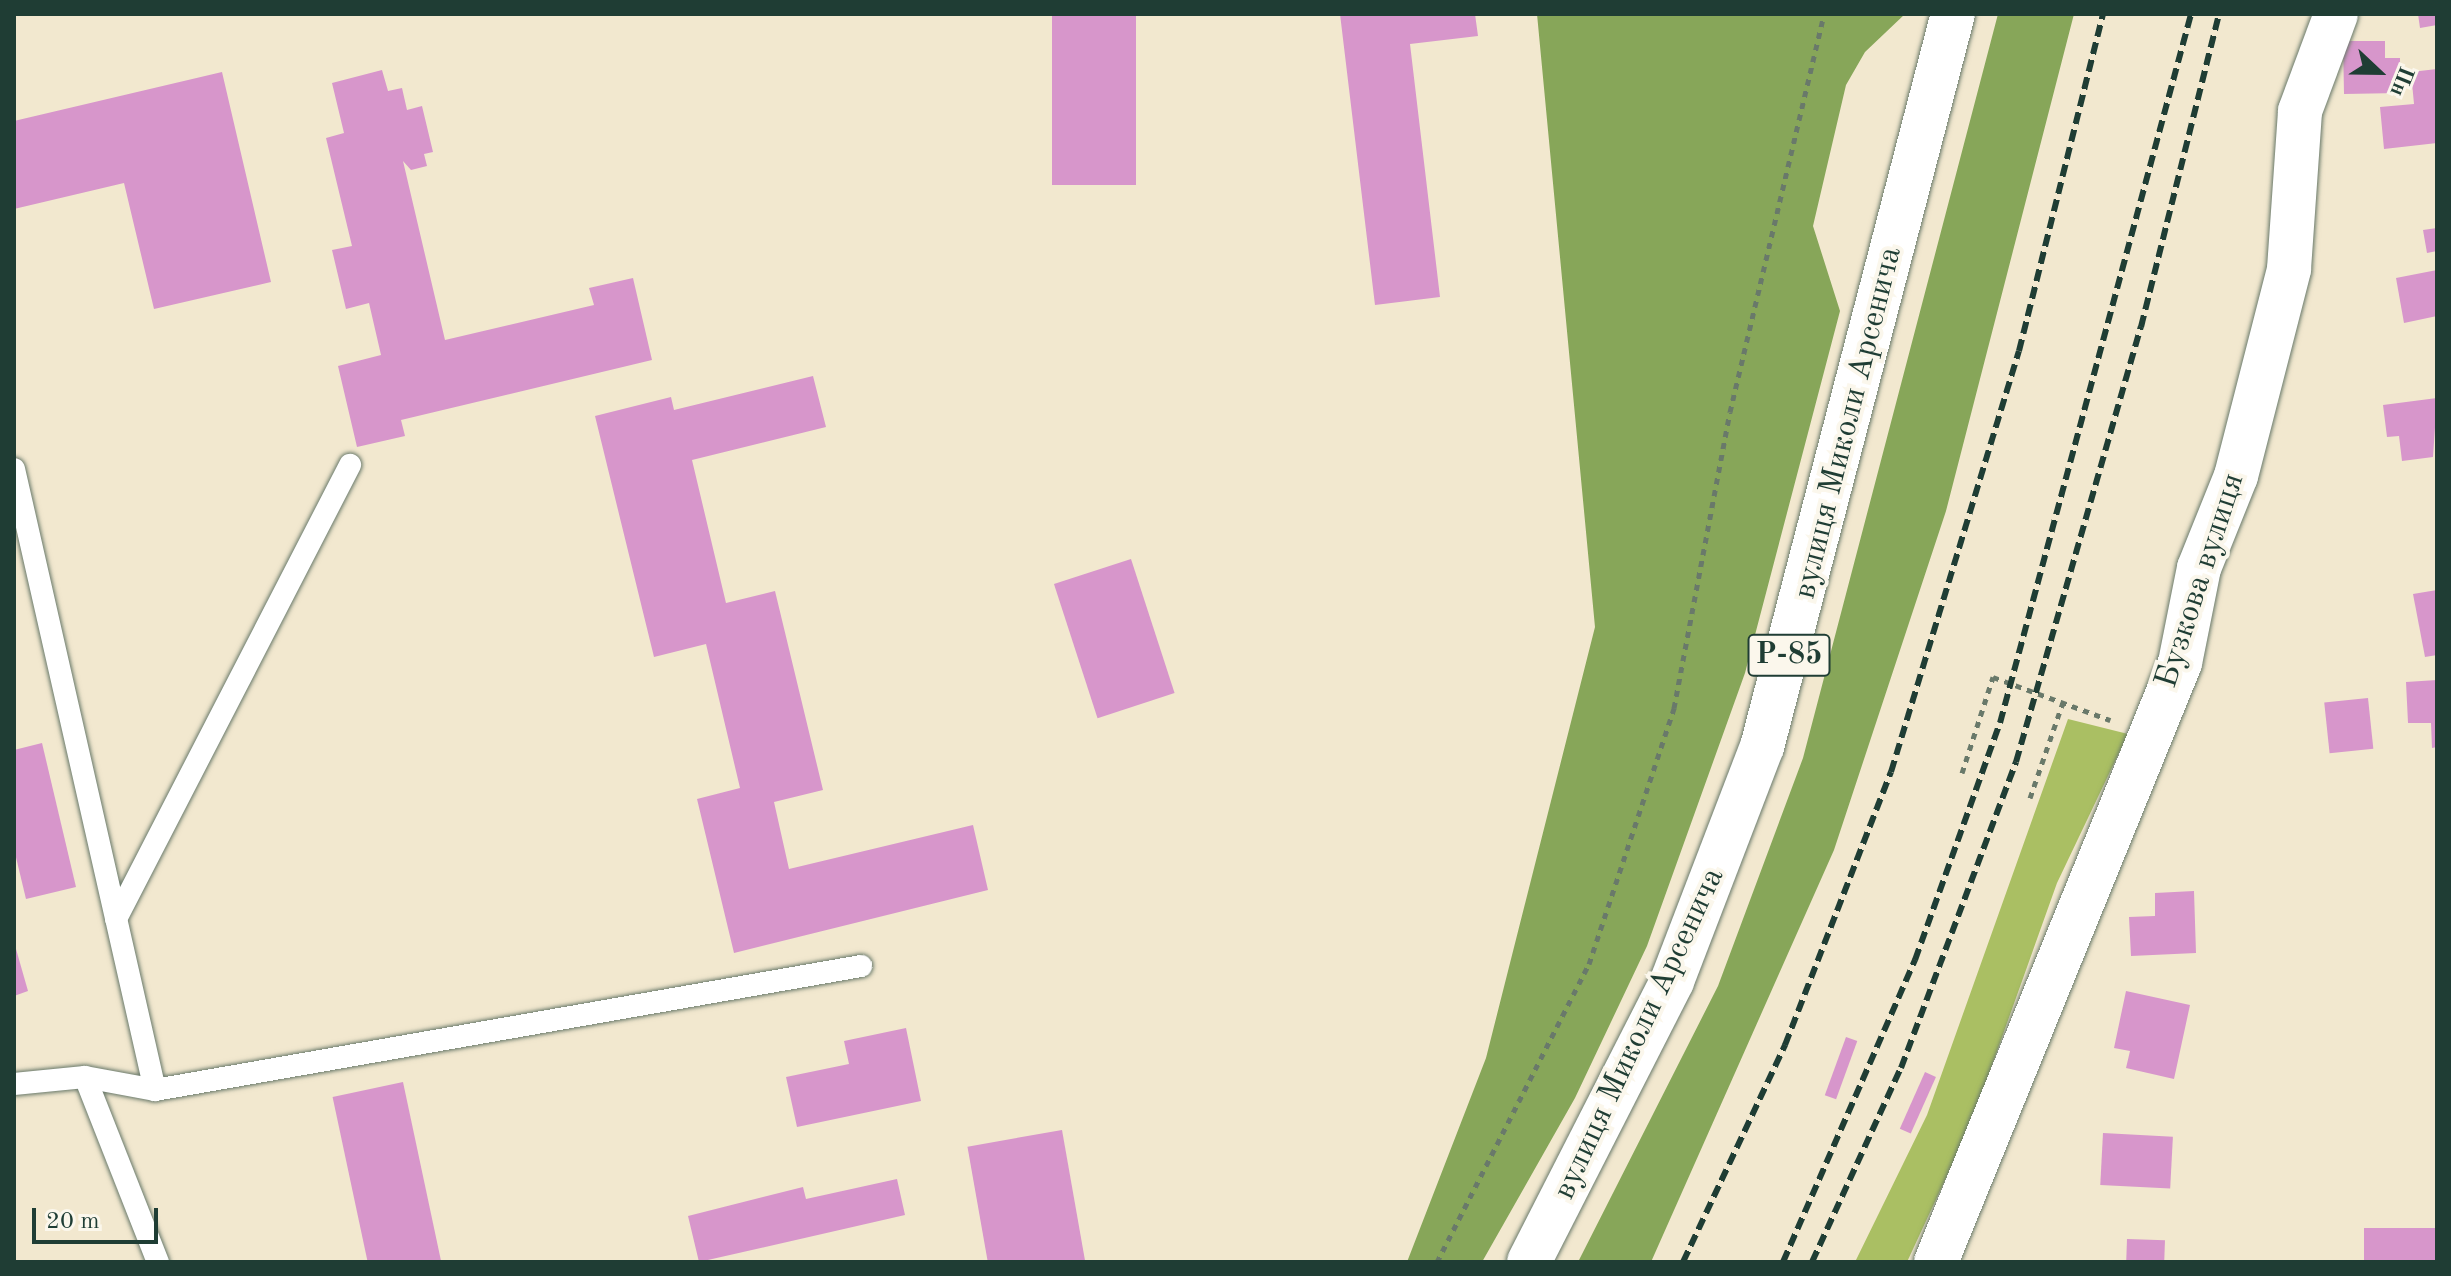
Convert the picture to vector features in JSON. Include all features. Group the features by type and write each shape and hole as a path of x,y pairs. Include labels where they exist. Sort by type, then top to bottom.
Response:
{"main road":[{"name":"вулиця Миколи Арсенича","path":"1529,1262 1672,981 1762,747 1953,14"},
{"name":"Бузкова вулиця","path":"1936,1262 2180,663 2199,568 2236,476 2289,269 2300,111 2336,14"}],"lane":[{"path":"116,919 350,465"},
{"path":"14,469 155,1090"},
{"path":"14,1084 85,1077 155,1090 861,966"},
{"path":"85,1077 158,1262"}],"path":[{"path":"1437,1262 1589,964 1674,708 1730,412 1824,14"},
{"path":"1962,773 1993,677 2101,719"},
{"path":"2030,798 2063,702"}],"green space":[{"path":"1537,14 1905,14 1865,52 1846,85 1813,226 1840,311 1745,673 1647,946 1575,1098 1482,1262 1407,1262 1486,1058 1595,627"},
{"path":"1998,14 2074,14 1946,511 1834,850 1651,1262 1578,1262 1718,986 1803,758"},
{"path":"2068,719 2128,734 2057,883 1971,1124 1907,1262 1855,1262 1927,1115"}],"building":[{"path":"1052,14 1136,14 1136,185 1052,185"},
{"path":"1340,14 1475,14 1478,36 1410,44 1440,297 1375,305"},
{"path":"2418,14 2437,14 2437,25 2420,28"},
{"path":"2343,41 2385,41 2385,58 2400,58 2400,93 2344,94"},
{"path":"2437,69 2437,143 2384,149 2380,107 2414,104 2411,72"},
{"path":"382,70 388,91 402,88 407,110 422,106 433,152 424,154 427,166 411,170 403,161 445,340 594,305 589,288 633,278 652,360 401,420 405,436 357,447 338,366 381,355 369,303 346,309 332,250 352,246 326,138 344,133 332,83"},
{"path":"222,72 271,282 154,309 124,183 14,209 14,121"},
{"path":"2437,228 2437,251 2427,253 2423,230"},
{"path":"2437,270 2437,316 2404,323 2396,278"},
{"path":"813,376 826,427 692,460 726,603 775,591 823,790 774,802 789,869 973,825 988,890 734,953 697,799 740,788 706,644 654,657 595,416 671,397 674,410"},
{"path":"2437,398 2433,457 2402,461 2399,436 2387,437 2383,405"},
{"path":"1131,559 1175,693 1098,718 1054,584"},
{"path":"2437,590 2437,655 2425,657 2413,594"},
{"path":"2437,680 2437,747 2432,748 2431,723 2408,723 2406,682"},
{"path":"2368,698 2373,749 2330,753 2324,703"},
{"path":"42,743 76,887 26,899 14,849 14,750"},
{"path":"2194,891 2196,953 2131,956 2129,917 2155,916 2155,893"},
{"path":"14,942 28,991 14,996"},
{"path":"2126,991 2190,1005 2174,1079 2126,1068 2130,1051 2114,1048"},
{"path":"906,1028 921,1101 797,1127 786,1077 849,1064 844,1041"},
{"path":"1846,1037 1857,1041 1836,1099 1825,1095"},
{"path":"1925,1072 1936,1077 1911,1134 1900,1129"},
{"path":"403,1082 441,1262 368,1262 333,1097"},
{"path":"1062,1130 1085,1262 988,1262 967,1147"},
{"path":"2103,1133 2173,1137 2170,1189 2100,1185"},
{"path":"897,1179 905,1215 699,1262 688,1216 803,1187 806,1199"},
{"path":"2364,1228 2437,1228 2437,1262 2364,1262"},
{"path":"2127,1239 2165,1240 2164,1262 2126,1262"}],"railway":[{"path":"1683,1262 1785,1045 1891,772 2019,351 2103,14"},
{"path":"1783,1262 1915,960 2000,723 2191,14"},
{"path":"1812,1262 1901,1068 2016,762 2141,327 2219,14"}]}
